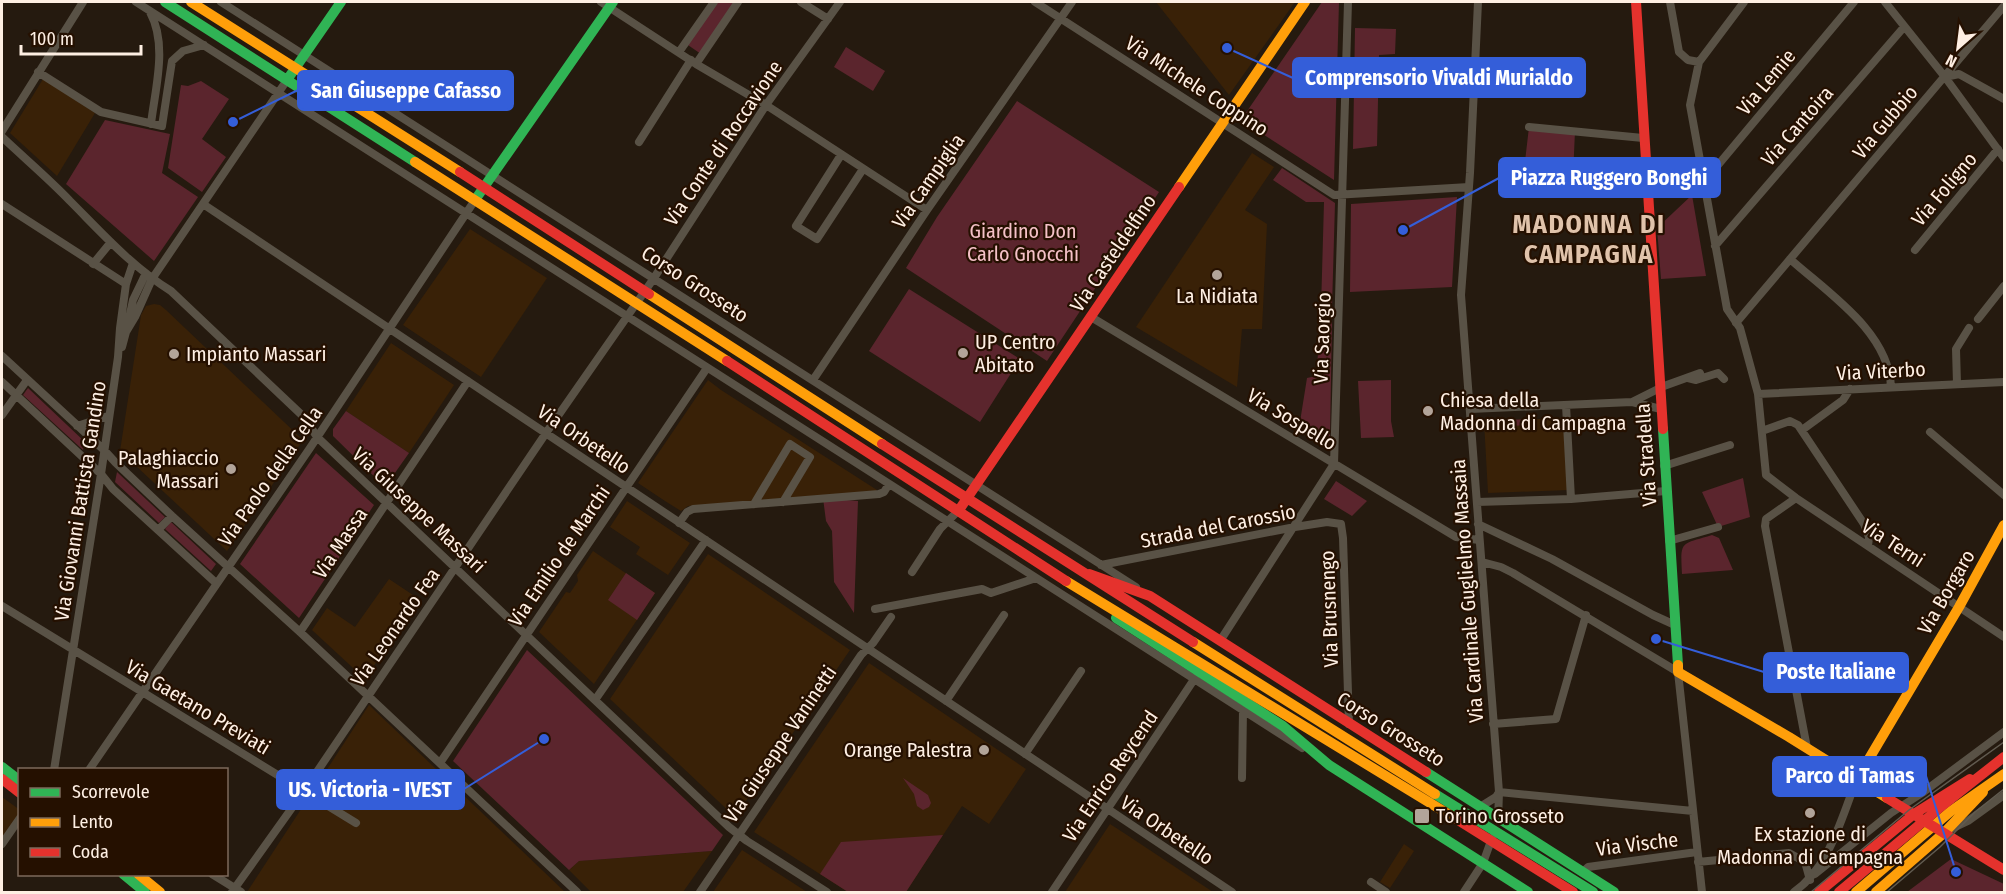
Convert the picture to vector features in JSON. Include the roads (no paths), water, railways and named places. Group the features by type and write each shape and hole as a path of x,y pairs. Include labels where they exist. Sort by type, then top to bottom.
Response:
{"main road":[{"path":"165,2 959,510 1050,571 1493,836 1593,892"},
{"name":"Corso Grosseto","path":"191,2 484,187 966,500 1493,836"},
{"path":"287,80 341,2"},
{"name":"Via Casteldelfino","path":"959,510 1305,2"},
{"name":"Via Stradella","path":"1636,2 1678,672"},
{"path":"475,200 607,3"},
{"name":"Via Borgaro","path":"1857,779 2004,525"},
{"name":"Corso Grosseto","path":"1072,567 1150,596 1614,892"},
{"path":"1050,571 1090,601 1283,726 1329,765 1528,892"},
{"path":"1678,672 1807,748 2004,870"},
{"path":"1819,892 1914,814 2004,757"},
{"path":"2,767 18,779"},
{"path":"1856,892 1988,769"},
{"path":"1839,892 1930,823 2001,776"},
{"path":"1876,892 1945,832 2001,776"},
{"path":"2,779 18,791"},
{"path":"1493,836 1573,892"},
{"path":"126,876 146,892"},
{"path":"140,876 160,892"}],"street":[{"path":"2,131 83,2"},
{"path":"136,2 1329,765"},
{"name":"Corso Grosseto","path":"221,2 1150,596"},
{"path":"678,52 714,2"},
{"path":"639,142 738,2"},
{"path":"801,2 828,20"},
{"name":"Via Conte di Roccavione","path":"636,303 766,105 840,2"},
{"name":"Via Michele Coppino","path":"1035,2 1334,195 1341,194"},
{"name":"Via Campiglia","path":"813,380 927,210 1072,2"},
{"name":"Via Saorgio","path":"1334,464 1348,2"},
{"name":"Via Cardinale Guglielmo Massaia","path":"1464,892 1483,863 1499,819 1499,792 1461,295 1478,2"},
{"path":"1670,2 1679,52 1688,60 1699,62"},
{"path":"1744,2 1699,62 1690,105 1727,309 1740,328 1758,394 1762,431 1790,421 1798,425 1864,524 1869,537 1868,546"},
{"name":"Via Lemie","path":"1703,183 1854,2"},
{"name":"Via Foligno","path":"1885,2 1945,77 2004,158"},
{"path":"607,3 678,52 766,105 927,210"},
{"path":"150,11 156,25 160,56 151,124"},
{"name":"Via Gubbio","path":"1736,323 2003,11"},
{"name":"Via Cantoira","path":"1715,246 1904,27"},
{"path":"38,72 101,112 162,126 172,61 183,51 204,45"},
{"path":"1945,77 1959,74 2004,99"},
{"name":"Via Giovanni Battista Gandino","path":"118,357 149,276 203,204 287,80"},
{"path":"1529,127 1643,138"},
{"name":"Via Giuseppe Massari","path":"2,136 133,263 171,291 305,418 317,436 738,835 827,892"},
{"name":"Via Foligno","path":"1915,249 1998,149"},
{"path":"841,155 796,225 817,239 863,169"},
{"path":"1341,194 1469,187"},
{"name":"Via Paolo della Cella","path":"90,768 390,329 475,200"},
{"path":"2,204 126,284"},
{"name":"Via Orbetello","path":"203,204 1232,892"},
{"path":"93,264 111,242"},
{"path":"1790,259 1866,326 1887,365 1891,387"},
{"name":"Via Giovanni Battista Gandino","path":"54,768 105,450 126,284 133,263"},
{"path":"1978,319 2004,286"},
{"name":"Via Leonardo Fea","path":"236,891 636,303"},
{"name":"Via Sospello","path":"1091,317 1456,537 1479,540"},
{"path":"1957,384 1956,349 1969,328"},
{"path":"2,356 577,892"},
{"name":"Via Emilio de Marchi","path":"440,763 707,368"},
{"path":"1632,402 1660,388 1700,373"},
{"path":"1687,378 1696,380 1718,373 1723,375 1724,379"},
{"path":"2,415 27,380"},
{"name":"Via Massa","path":"300,632 468,381"},
{"path":"2,382 101,474 113,489 216,583"},
{"name":"Via Viterbo","path":"1758,394 2004,382"},
{"path":"1802,430 1844,400 1850,389"},
{"path":"1470,409 1632,402 1661,409"},
{"path":"1566,405 1570,499"},
{"path":"77,426 108,416"},
{"name":"Via Terni","path":"1762,431 1766,475 1796,498 2004,637"},
{"path":"1930,432 2004,495"},
{"path":"754,504 790,444 810,457 783,502"},
{"path":"1665,466 1730,445"},
{"path":"1220,641 1334,464"},
{"path":"679,523 691,509 881,494 889,484"},
{"path":"1477,502 1570,499 1666,491"},
{"path":"1796,498 1772,513 1766,519 1765,526 1807,748"},
{"name":"Via Casteldelfino","path":"947,521 959,510"},
{"path":"159,529 172,516"},
{"path":"912,572 947,521"},
{"name":"Strada del Carossio","path":"1101,565 1294,527 1327,522 1341,524"},
{"name":"Via Brusnengo","path":"1341,524 1349,724"},
{"path":"1478,524 1552,558 1675,625"},
{"path":"1670,541 1718,527"},
{"path":"595,700 706,540"},
{"path":"1482,562 1502,567 1513,573 1678,672"},
{"path":"875,609 981,589 991,592 1036,578"},
{"name":"Via Giovanni Battista Gandino","path":"2,606 74,650"},
{"path":"946,701 1004,615"},
{"path":"1493,724 1556,719 1586,615"},
{"name":"Via Giuseppe Vaninetti","path":"700,892 861,655 891,617"},
{"name":"Via Gaetano Previati","path":"74,650 304,791"},
{"path":"1025,754 1081,671"},
{"name":"Via Stradella","path":"1678,672 1702,892"},
{"name":"Via Enrico Reycend","path":"1052,892 1195,678"},
{"name":"Via Brusnengo","path":"1334,714 1340,710 1348,693"},
{"path":"1242,778 1243,710"},
{"path":"1698,862 1789,853 1805,862 1812,877 1888,815 2004,732"},
{"name":"Via Borgaro","path":"1794,892 1812,877 1834,837 1857,779"},
{"path":"304,791 356,823"},
{"path":"1480,807 1496,797 1499,792 1693,811"},
{"path":"1945,832 1968,821 2004,795"},
{"path":"2,844 18,821"},
{"name":"Via Vische","path":"1583,872 1588,867 1697,852"},
{"path":"215,876 236,891"},
{"path":"1371,882 1386,892"}],"tram line":[{"path":"1811,892 1909,810 2004,742"},
{"path":"1887,892 1940,847 1975,812 2004,789"}],"place":[{"name":"Comprensorio Vivaldi Murialdo","path":"1227,48"},
{"name":"San Giuseppe Cafasso","path":"233,122"},
{"name":"Piazza Ruggero Bonghi","path":"1403,230"},
{"name":"La Nidiata","path":"1217,275"},
{"name":"UP Centro Abitato","path":"963,353"},
{"name":"Impianto Massari","path":"174,354"},
{"name":"Chiesa della Madonna di Campagna","path":"1428,411"},
{"name":"Palaghiaccio Massari","path":"231,469"},
{"name":"Poste Italiane","path":"1656,639"},
{"name":"US. Victoria - IVEST","path":"544,739"},
{"name":"Orange Palestra","path":"984,750"},
{"name":"Ex stazione di Madonna di Campagna","path":"1810,813"},
{"name":"Torino Grosseto","path":"1422,816"},
{"name":"Parco di Tamas","path":"1956,872"}],"district":[{"name":"MADONNA DI CAMPAGNA","path":"1589,239"}],"park label":[{"name":"Giardino Don Carlo Gnocchi","path":"1023,242"}]}
